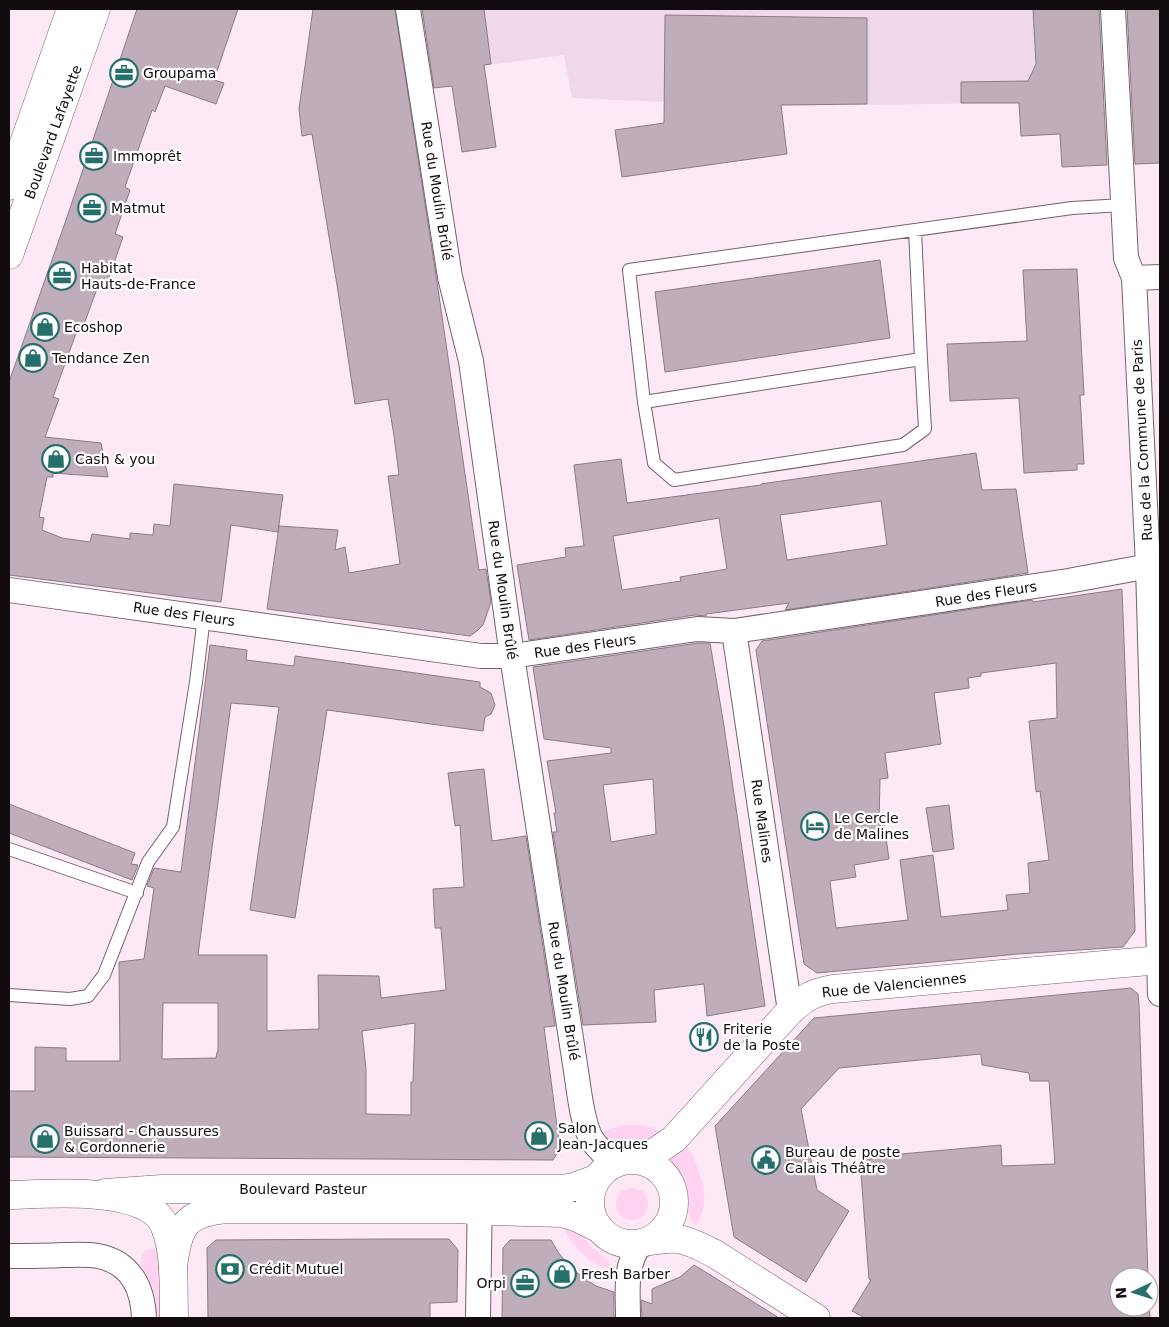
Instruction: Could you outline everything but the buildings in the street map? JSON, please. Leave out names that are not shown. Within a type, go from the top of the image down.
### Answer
[{"type":"main road","name":"Boulevard Lafayette","points":[[9,186],[71,9]]},
{"type":"main road","name":"Boulevard Lafayette","points":[[9,255],[96,9]]},
{"type":"main road","name":"Rue de Valenciennes","points":[[615,1167],[652,1154],[674,1139],[790,1011],[804,999],[823,991],[1160,960]]},
{"type":"main road","points":[[645,1242],[661,1233],[669,1223],[673,1211],[674,1198],[671,1185],[664,1174],[648,1163],[615,1167],[591,1189],[589,1200],[592,1218],[598,1228],[607,1236],[617,1242],[628,1244],[678,1239],[700,1246],[816,1318]]},
{"type":"main road","name":"Boulevard Pasteur","points":[[173,1272],[178,1240],[182,1230],[192,1218],[210,1211],[226,1209],[449,1209],[480,1200],[574,1187],[615,1167]]},
{"type":"main road","name":"Boulevard Pasteur","points":[[9,1195],[94,1194],[162,1189],[480,1200],[562,1213],[576,1217],[598,1228]]},
{"type":"main road","points":[[94,1194],[141,1204],[159,1216],[165,1226],[169,1240],[173,1272],[174,1318]]},
{"type":"street","name":"Rue du Moulin Brûlé","points":[[408,9],[450,277],[471,361],[512,656],[576,1071],[587,1128],[591,1139],[615,1167]]},
{"type":"street","name":"Rue de la Commune de Paris","points":[[1113,9],[1126,258],[1134,278],[1154,565],[1160,994]]},
{"type":"street","points":[[1134,278],[1160,277]]},
{"type":"street","name":"Rue des Fleurs","points":[[9,590],[481,656],[512,656],[697,630],[734,631],[1068,581],[1154,565]]},
{"type":"street","name":"Rue Malines","points":[[734,631],[790,1011]]},
{"type":"street","points":[[478,1318],[480,1200]]},
{"type":"street","points":[[628,1318],[630,1265],[632,1257],[645,1242]]},
{"type":"street","points":[[9,1256],[89,1255],[107,1258],[131,1274],[139,1289],[144,1318]]},
{"type":"lane","points":[[915,230],[925,429],[903,445],[674,480],[654,463],[644,402],[629,270],[1072,208],[1123,205]]},
{"type":"lane","points":[[644,402],[921,359]]},
{"type":"lane","points":[[9,995],[70,999],[88,996],[104,976],[148,862],[173,827],[196,682],[204,617]]},
{"type":"lane","points":[[9,848],[137,893]]},
{"type":"shaded area","points":[[433,9],[1094,9],[1099,102],[756,106],[755,103],[572,98],[564,55],[443,71]]},
{"type":"shaded area","points":[[626,1125],[640,1125],[661,1132],[644,1143],[624,1145],[611,1143],[600,1133]]},
{"type":"shaded area","points":[[687,1146],[701,1175],[703,1186],[703,1206],[696,1226],[690,1218],[685,1181],[668,1159]]},
{"type":"shaded area","points":[[632,1188],[644,1192],[648,1204],[644,1216],[632,1220],[620,1216],[616,1204],[620,1192]]},
{"type":"shaded area","points":[[562,1222],[579,1230],[588,1244],[608,1260],[612,1269],[595,1263],[581,1253],[565,1230]]},
{"type":"shaded area","points":[[162,1248],[163,1318],[156,1318],[155,1296],[143,1271],[141,1259],[148,1249]]},
{"type":"place","name":"Groupama","points":[[124,73]]},
{"type":"place","name":"Immoprêt","points":[[94,156]]},
{"type":"place","name":"Matmut","points":[[92,208]]},
{"type":"place","name":"Habitat Hauts-de-France","points":[[62,276]]},
{"type":"place","name":"Ecoshop","points":[[45,327]]},
{"type":"place","name":"Tendance Zen","points":[[33,358]]},
{"type":"place","name":"Cash & you","points":[[56,459]]},
{"type":"place","name":"Le Cercle de Malines","points":[[815,826]]},
{"type":"place","name":"Friterie de la Poste","points":[[704,1037]]},
{"type":"place","name":"Salon Jean-Jacques","points":[[539,1136]]},
{"type":"place","name":"Buissard - Chaussures & Cordonnerie","points":[[45,1139]]},
{"type":"place","name":"Bureau de poste Calais Théâtre","points":[[766,1160]]},
{"type":"place","name":"Crédit Mutuel","points":[[230,1269]]},
{"type":"place","name":"Fresh Barber","points":[[562,1274]]},
{"type":"place","name":"Orpi","points":[[525,1283]]}]
